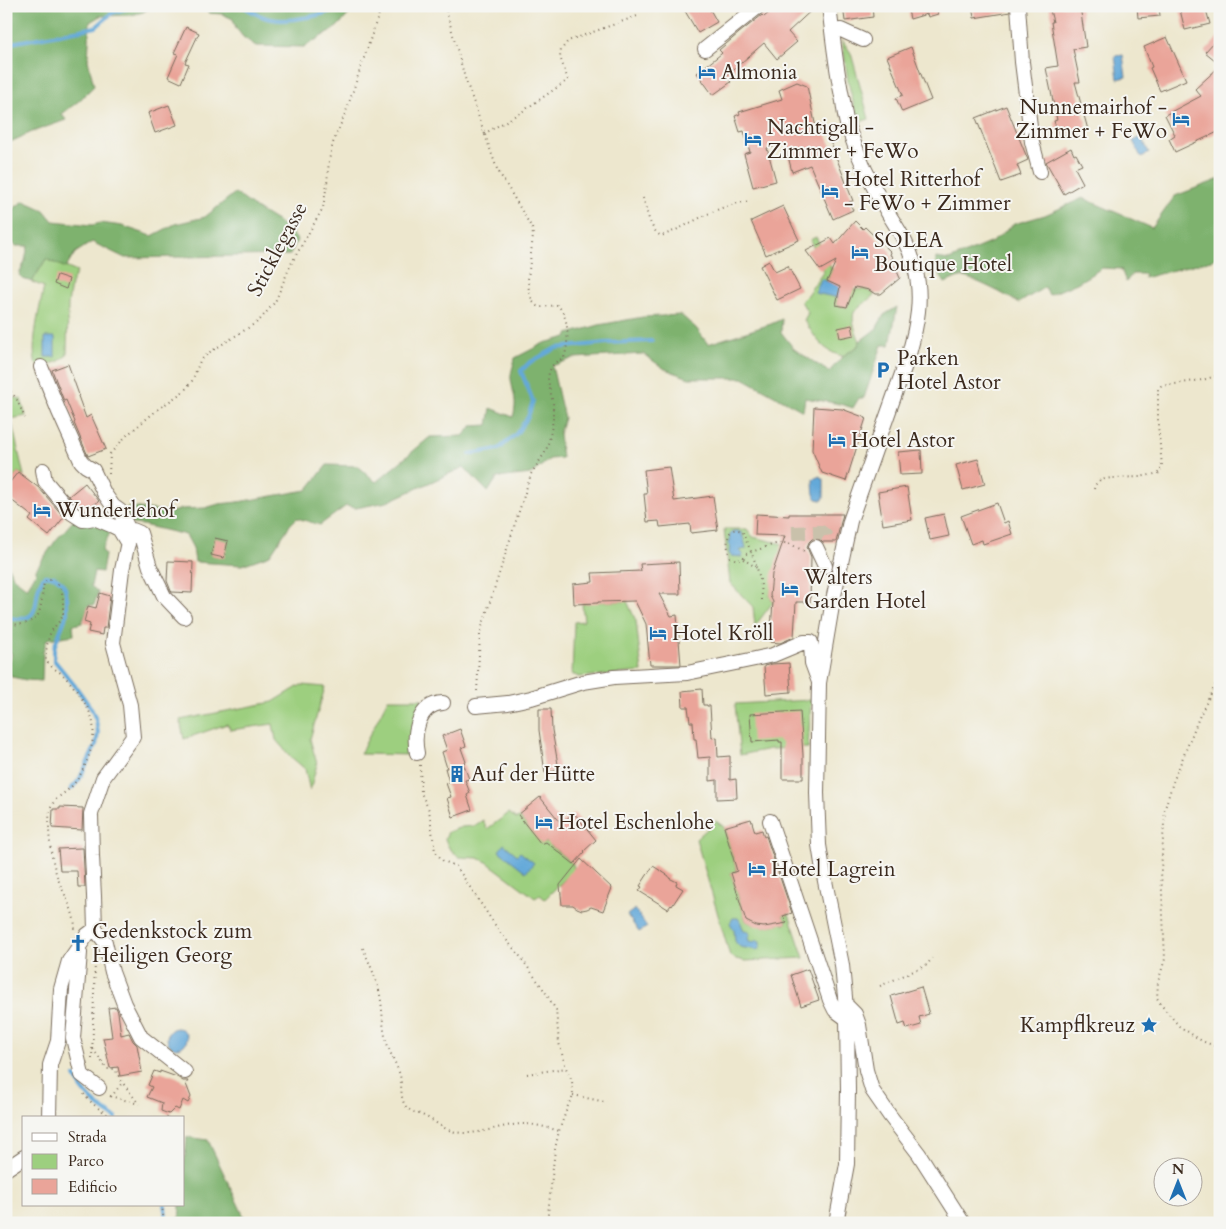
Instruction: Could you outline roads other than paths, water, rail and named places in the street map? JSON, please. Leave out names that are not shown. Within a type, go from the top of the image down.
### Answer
[{"type":"street","points":[[705,49],[760,6]]},
{"type":"street","points":[[830,6],[838,80],[847,125],[867,174],[911,254],[916,271],[919,305],[917,326],[909,354],[850,520],[833,600],[820,683],[817,793],[819,845],[842,965],[846,1012],[847,1164],[836,1223]]},
{"type":"street","points":[[1018,6],[1022,62],[1032,142],[1040,172]]},
{"type":"street","points":[[832,31],[841,30],[864,40]]},
{"type":"street","points":[[41,367],[81,461],[93,470],[104,493],[117,508],[120,530],[122,570],[113,643],[130,704],[133,737],[103,778],[91,814],[95,929],[105,942],[112,972],[124,1004],[140,1037],[185,1072]]},
{"type":"street","points":[[43,470],[45,481],[72,513],[82,520],[91,518],[120,530],[134,530],[140,533],[150,567],[164,596],[184,618]]},
{"type":"street","points":[[812,550],[825,566]]},
{"type":"street","points":[[476,706],[523,700],[583,682],[614,677],[687,673],[755,660],[773,655],[804,642],[811,642],[812,663],[820,683]]},
{"type":"street","points":[[417,753],[415,744],[416,729],[423,713],[429,706],[442,703]]},
{"type":"street","points":[[770,821],[830,1000],[835,1010],[855,1014],[859,1024],[866,1070],[872,1090],[919,1154],[963,1223]]},
{"type":"street","points":[[49,1116],[50,1065],[58,1041],[60,989],[69,960],[87,935],[95,929]]},
{"type":"street","points":[[75,952],[80,953],[73,1038],[82,1075],[99,1088]]},
{"type":"street","points":[[6,1169],[22,1158]]},
{"type":"water","points":[[1123,55],[1126,77],[1118,79],[1115,56]]},
{"type":"water","points":[[1142,137],[1149,153],[1141,157],[1133,141]]},
{"type":"water","points":[[821,279],[846,289],[844,299],[815,293]]},
{"type":"water","points":[[45,337],[55,337],[55,357],[45,357]]},
{"type":"water","points":[[820,476],[821,479],[824,479],[823,500],[819,500],[815,496],[813,490],[813,479]]},
{"type":"water","points":[[733,531],[742,533],[746,549],[740,551],[743,554],[742,557],[731,556],[729,553],[729,539]]},
{"type":"water","points":[[504,844],[517,855],[520,852],[534,863],[526,872],[499,851]]},
{"type":"water","points":[[635,909],[647,927],[639,932],[627,915]]},
{"type":"water","points":[[733,918],[738,918],[744,931],[749,932],[749,941],[754,942],[756,940],[760,942],[760,948],[757,950],[740,947],[737,944],[734,930],[730,923]]},
{"type":"water","points":[[177,1028],[184,1031],[187,1038],[184,1045],[177,1048],[170,1045],[167,1038],[170,1031]]},
{"type":"waterway","points":[[6,44],[96,27],[112,13],[133,6]]},
{"type":"waterway","points":[[243,6],[261,16],[278,20],[296,19],[325,13],[338,6]]},
{"type":"waterway","points":[[6,40],[9,42],[9,59],[6,63]]},
{"type":"waterway","points":[[470,454],[499,449],[516,434],[528,417],[533,401],[521,371],[529,363],[556,348],[652,341]]},
{"type":"waterway","points":[[6,615],[9,618],[21,619],[29,617],[36,606],[38,591],[44,576],[54,576],[62,582],[67,598],[67,614],[54,648],[54,660],[91,708],[96,720],[98,733],[96,745],[79,780],[71,789]]},
{"type":"waterway","points":[[69,984],[69,1015]]},
{"type":"waterway","points":[[75,1076],[82,1089],[92,1100],[113,1116]]},
{"type":"waterway","points":[[165,1206],[166,1223]]},
{"type":"tunnel","points":[[792,533],[821,532],[825,535],[826,542]]},
{"type":"place","name":"Almonia","points":[[707,72]]},
{"type":"place","name":"Nunnemairhof - Zimmer + FeWo","points":[[1181,119]]},
{"type":"place","name":"Nachtigall - Zimmer + FeWo","points":[[753,139]]},
{"type":"place","name":"Hotel Ritterhof - FeWo + Zimmer","points":[[830,191]]},
{"type":"place","name":"SOLEA Boutique Hotel","points":[[860,252]]},
{"type":"place","name":"Parken Hotel Astor","points":[[883,370]]},
{"type":"place","name":"Hotel Astor","points":[[837,440]]},
{"type":"place","name":"Wunderlehof","points":[[42,510]]},
{"type":"place","name":"Walters Garden Hotel","points":[[790,589]]},
{"type":"place","name":"Hotel Kröll","points":[[658,633]]},
{"type":"place","name":"Auf der Hütte","points":[[457,774]]},
{"type":"place","name":"Hotel Eschenlohe","points":[[544,822]]},
{"type":"place","name":"Hotel Lagrein","points":[[757,869]]},
{"type":"place","name":"Gedenkstock zum Heiligen Georg","points":[[78,943]]},
{"type":"place","name":"Kampflkreuz","points":[[1149,1025]]}]
